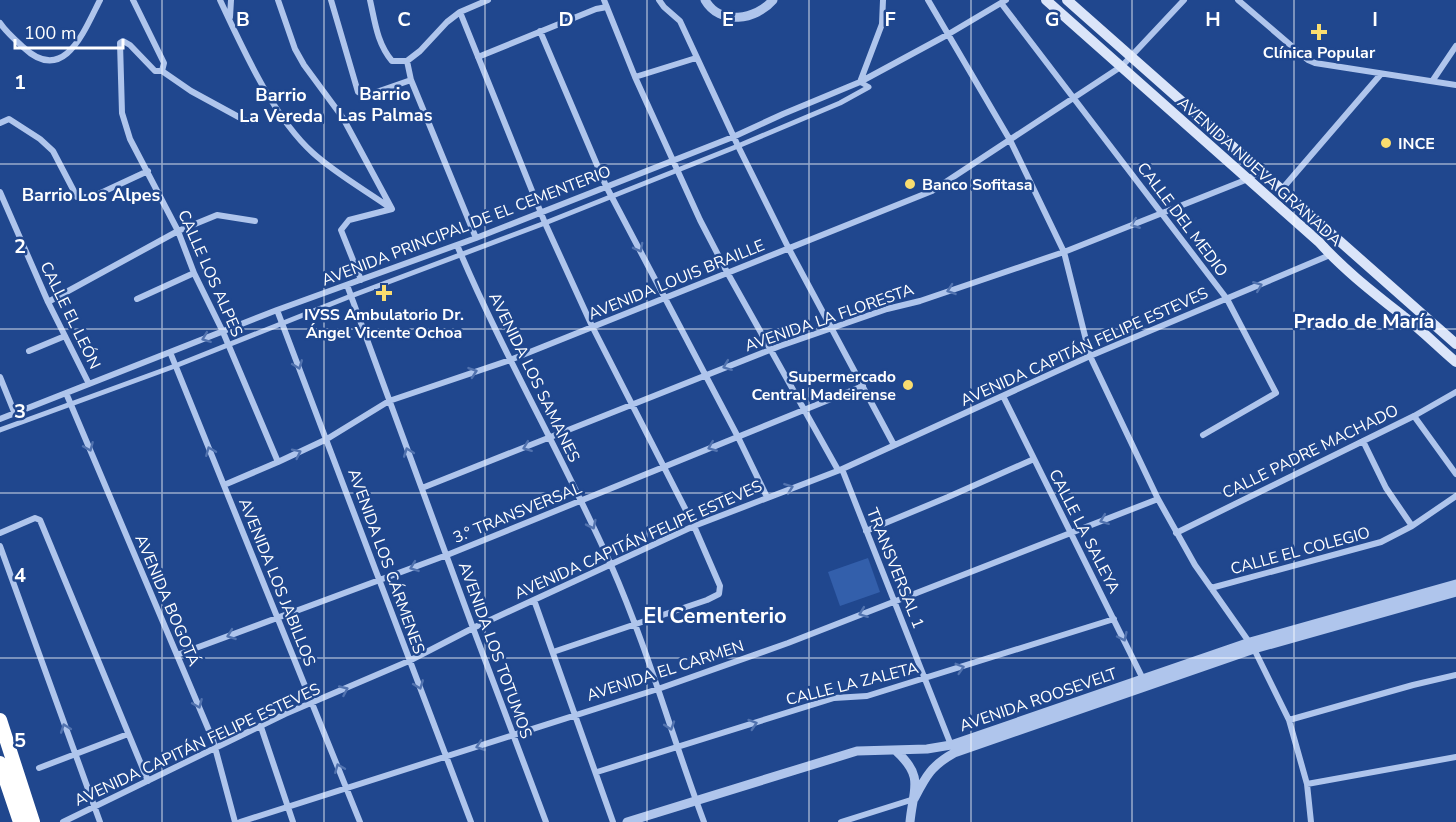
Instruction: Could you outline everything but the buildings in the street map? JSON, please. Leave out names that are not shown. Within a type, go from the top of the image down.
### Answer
[{"type":"highway","points":[[0,720],[33,822]]},
{"type":"highway","points":[[0,764],[11,822]]},
{"type":"highway","points":[[0,764],[20,822]]},
{"type":"highway","points":[[22,787],[42,822]]},
{"type":"main road","name":"AVENIDA NUEVA GRANADA","points":[[1046,0],[1319,242],[1330,255],[1456,362]]},
{"type":"main road","name":"AVENIDA NUEVA GRANADA","points":[[1067,0],[1456,344]]},
{"type":"street","points":[[0,23],[31,55],[42,60],[52,60],[65,56],[78,42],[100,0]]},
{"type":"street","points":[[133,0],[164,63],[162,71],[191,91],[246,121]]},
{"type":"street","points":[[220,0],[273,104],[294,132],[313,154],[392,209]]},
{"type":"street","points":[[230,21],[231,0]]},
{"type":"street","points":[[278,0],[295,49],[343,118],[392,209]]},
{"type":"street","points":[[331,0],[358,92],[365,96],[411,80]]},
{"type":"street","points":[[370,0],[378,38],[392,61],[407,61],[460,12],[488,0]]},
{"type":"street","points":[[660,0],[664,7],[680,21],[789,249],[894,445]]},
{"type":"street","points":[[705,0],[714,11],[722,15],[740,17],[762,12],[773,0]]},
{"type":"street","points":[[0,430],[175,366],[351,296],[545,223],[840,104],[869,87],[860,82],[882,24],[883,0]]},
{"type":"street","points":[[928,0],[1010,140],[1064,252],[1090,356],[1158,499],[1176,533],[1211,588],[1252,645],[1289,720],[1307,784],[1311,822]]},
{"type":"street","points":[[1131,57],[1184,0]]},
{"type":"street","points":[[1238,0],[1308,60],[1325,65],[1456,85]]},
{"type":"street","name":"AVENIDA PRINCIPAL DE EL CEMENTERIO","points":[[0,419],[277,310],[476,238],[734,137],[860,82],[1004,2]]},
{"type":"street","name":"CALLE DEL MEDIO","points":[[1004,2],[1227,299],[1276,393],[1203,435]]},
{"type":"street","points":[[478,57],[606,4]]},
{"type":"street","name":"TRANSVERSAL 1","points":[[606,4],[634,77],[689,197],[727,272],[840,470],[895,601],[951,745]]},
{"type":"street","points":[[460,12],[540,212],[592,326],[694,526],[720,586],[719,594],[698,604],[553,652]]},
{"type":"street","points":[[540,31],[606,186],[767,496]]},
{"type":"street","name":"CALLE LOS ALPES","points":[[162,71],[155,71],[130,45],[123,41],[120,43],[122,112],[130,139],[178,231],[194,273],[223,332],[278,462]]},
{"type":"street","points":[[1433,80],[1456,46]]},
{"type":"street","name":"AVENIDA LOUIS BRAILLE","points":[[224,485],[327,439],[389,401],[510,360],[932,191],[1073,96],[1122,66],[1131,57]]},
{"type":"street","points":[[634,77],[696,58]]},
{"type":"street","points":[[407,61],[411,80],[476,238]]},
{"type":"street","points":[[1282,189],[1381,74]]},
{"type":"street","points":[[0,123],[9,119],[40,139],[53,151],[77,197],[92,197],[148,171]]},
{"type":"street","name":"AVENIDA LA FLORESTA","points":[[422,488],[771,350],[831,328],[1064,252],[1248,179],[1261,171]]},
{"type":"street","name":"CALLE EL LEÓN","points":[[0,192],[48,302],[89,384]]},
{"type":"street","points":[[362,280],[341,230],[349,220],[392,209]]},
{"type":"street","points":[[48,302],[178,231],[217,214],[255,220]]},
{"type":"street","name":"AVENIDA LOS SAMANES","points":[[457,245],[510,360],[611,565],[635,625],[704,822]]},
{"type":"street","name":"AVENIDA CAPITÁN FELIPE ESTEVES","points":[[63,822],[285,714],[410,661],[472,628],[694,526],[767,496],[840,470],[1090,356],[1330,255]]},
{"type":"street","points":[[138,299],[194,273]]},
{"type":"street","name":"AVENIDA LOS TOTUMOS","points":[[347,285],[472,628],[546,822]]},
{"type":"street","name":"AVENIDA LOS CÁRMENES","points":[[277,310],[471,822]]},
{"type":"street","points":[[29,351],[64,336]]},
{"type":"street","name":"AVENIDA LOS JABILLOS","points":[[170,352],[360,822]]},
{"type":"street","points":[[0,377],[15,414]]},
{"type":"street","name":"3.° TRANSVERSAL","points":[[177,655],[447,555],[863,386]]},
{"type":"street","name":"CALLE PADRE MACHADO","points":[[1176,533],[1414,416],[1456,392]]},
{"type":"street","name":"AVENIDA BOGOTÁ","points":[[66,393],[213,740],[235,822]]},
{"type":"street","name":"CALLE LA SALEYA","points":[[1003,396],[1144,682]]},
{"type":"street","points":[[1414,416],[1456,474]]},
{"type":"street","points":[[1364,441],[1382,482],[1412,526]]},
{"type":"street","points":[[866,531],[1034,459]]},
{"type":"street","name":"CALLE EL COLEGIO","points":[[1211,588],[1361,549],[1389,539],[1456,496]]},
{"type":"street","name":"AVENIDA EL CARMEN","points":[[240,822],[658,689],[788,643],[1158,499]]},
{"type":"street","points":[[0,533],[35,518],[40,520],[148,781]]},
{"type":"street","points":[[0,546],[100,822]]},
{"type":"street","name":"AVENIDA ROOSEVELT","points":[[627,822],[848,754],[866,751],[927,749],[951,745],[1252,645],[1416,599],[1456,584]]},
{"type":"street","name":"AVENIDA ROOSEVELT","points":[[1416,599],[1456,592]]},
{"type":"street","points":[[534,600],[613,822]]},
{"type":"street","name":"CALLE LA ZALETA","points":[[597,772],[834,698],[867,696],[925,679],[1114,619]]},
{"type":"street","points":[[1289,720],[1456,675]]},
{"type":"street","name":"AVENIDA ROOSEVELT","points":[[914,799],[923,780],[935,764],[954,753],[1144,682]]},
{"type":"street","points":[[261,727],[293,822]]},
{"type":"street","points":[[39,768],[128,734]]},
{"type":"street","points":[[896,751],[912,769],[916,790],[910,822]]},
{"type":"street","points":[[1307,784],[1456,757]]},
{"type":"street","points":[[841,822],[914,799]]},
{"type":"shaded area","points":[[868,558],[880,592],[840,606],[828,572]]},
{"type":"place","name":"Clínica Popular","points":[[1319,32]]},
{"type":"place","name":"INCE","points":[[1386,143]]},
{"type":"place","name":"Banco Sofitasa","points":[[910,184]]},
{"type":"place","name":"IVSS Ambulatorio Dr. Ángel Vicente Ochoa","points":[[384,293]]},
{"type":"place","name":"Supermercado Central Madeirense","points":[[908,385]]},
{"type":"district","name":"Barrio Las Palmas","points":[[385,104]]},
{"type":"district","name":"Barrio La Vereda","points":[[281,106]]},
{"type":"district","name":"Barrio Los Alpes","points":[[91,195]]},
{"type":"district","name":"Prado de María","points":[[1364,321]]},
{"type":"district","name":"El Cementerio","points":[[715,615]]}]
